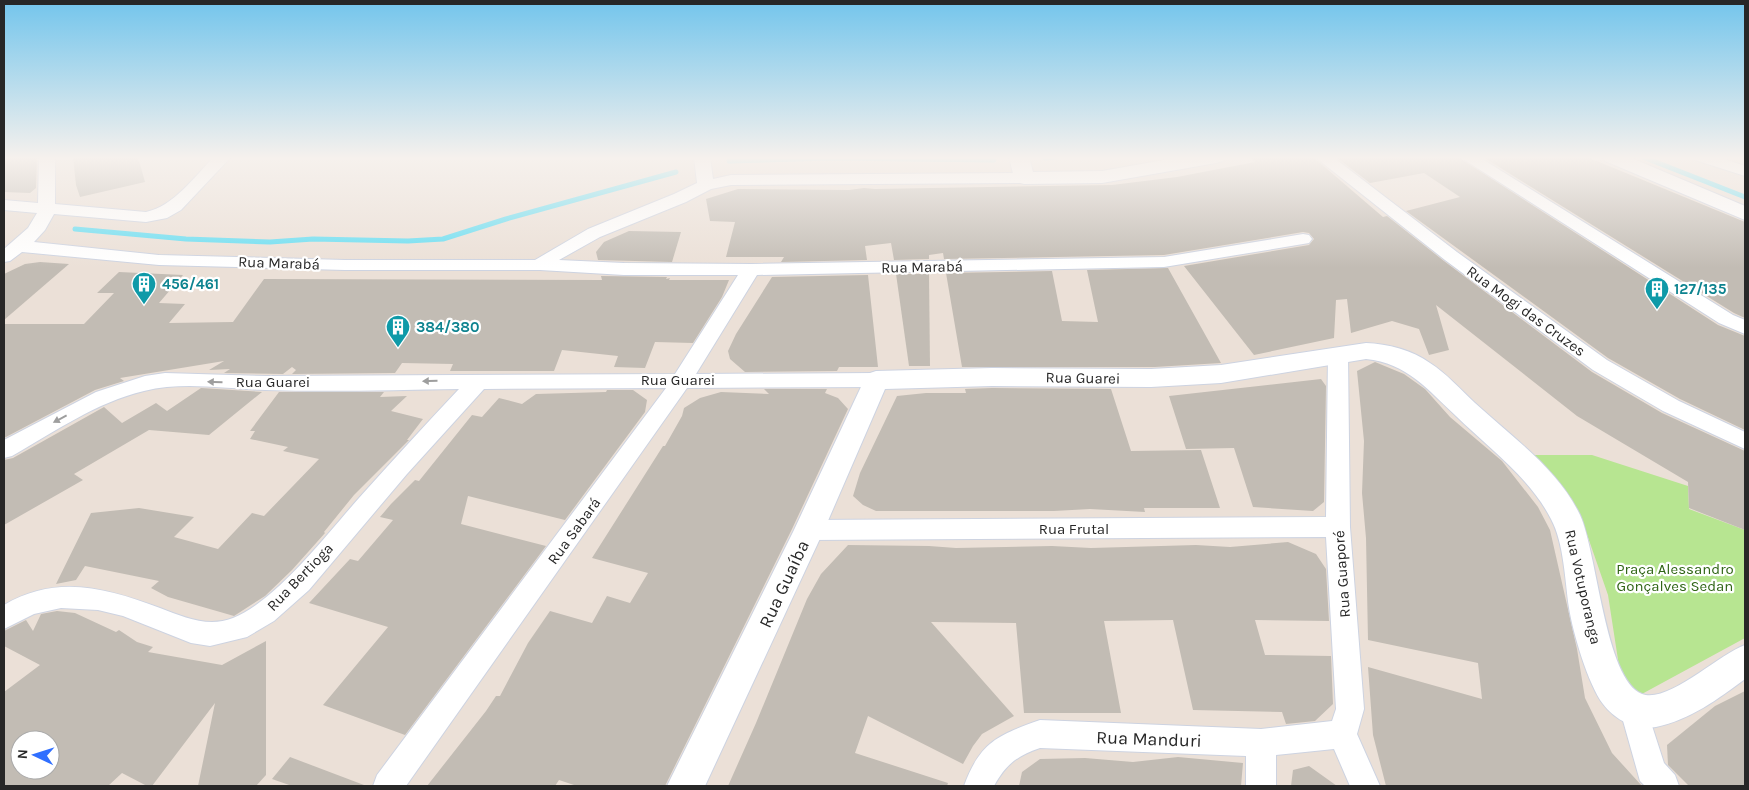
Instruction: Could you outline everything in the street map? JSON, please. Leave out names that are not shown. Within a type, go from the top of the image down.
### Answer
[{"type":"street","points":[[11,252],[37,229],[43,221],[46,194]]},
{"type":"street","points":[[4,205],[46,207],[146,218],[162,214],[175,206],[187,194]]},
{"type":"street","name":"Rua Marabá","points":[[540,264],[594,234],[688,194]]},
{"type":"street","name":"Rua Mogi das Cruzes","points":[[1370,194],[1450,256],[1600,365],[1671,406],[1745,441]]},
{"type":"street","points":[[1527,194],[1726,319],[1745,328]]},
{"type":"street","points":[[1698,194],[1745,214]]},
{"type":"street","name":"Rua Marabá","points":[[11,252],[159,260],[364,265],[540,264],[624,268],[751,270],[1164,262],[1303,239]]},
{"type":"street","name":"Rua Sabará","points":[[388,786],[682,380],[751,270]]},
{"type":"street","name":"Rua Votuporanga","points":[[1352,353],[1383,351],[1400,356],[1422,369],[1540,479],[1566,517],[1576,550],[1586,611],[1603,669],[1615,693],[1634,710]]},
{"type":"street","name":"Rua Guarei","points":[[4,450],[106,397],[144,384],[166,380],[266,383],[876,380],[992,377],[1151,378],[1221,374],[1352,353]]},
{"type":"street","name":"Rua Guaporé","points":[[1342,734],[1350,709],[1338,527],[1352,353]]},
{"type":"street","name":"Rua Guaíba","points":[[686,786],[809,530],[876,380]]},
{"type":"street","name":"Rua Bertioga","points":[[4,618],[28,604],[61,597],[98,599],[125,606],[191,631],[210,634],[238,629],[265,613],[300,582],[399,468],[479,381]]},
{"type":"street","name":"Rua Frutal","points":[[809,530],[1338,527]]},
{"type":"street","points":[[1664,786],[1651,771],[1634,710],[1656,711],[1689,699],[1745,660]]},
{"type":"street","name":"Rua Manduri","points":[[979,786],[983,775],[998,755],[1013,743],[1040,734],[1261,743],[1342,734]]},
{"type":"street","points":[[1342,734],[1365,786]]},
{"type":"street","points":[[1261,743],[1261,786]]},
{"type":"green space","name":"Praça Alessandro Gonçalves Sedan","points":[[1531,455],[1592,455],[1688,486],[1689,509],[1745,530],[1745,638],[1640,695],[1621,679],[1608,595],[1582,520]]},
{"type":"building","points":[[79,194],[94,194],[80,197]]},
{"type":"building","points":[[722,194],[1356,194],[1383,217],[1387,216],[1592,372],[1662,413],[1745,451],[1745,530],[1689,508],[1688,482],[1577,416],[1436,305],[1449,350],[1429,355],[1419,329],[1392,321],[1351,333],[1347,299],[1336,300],[1334,338],[1254,355],[1184,266],[1309,245],[1314,239],[1309,233],[1303,232],[1164,255],[944,259],[943,253],[929,255],[929,259],[894,260],[891,243],[865,246],[867,260],[781,262],[784,257],[726,257],[735,222],[710,221],[706,199]]},
{"type":"building","points":[[1455,194],[1515,194],[1718,325],[1745,336],[1745,430],[1680,399],[1608,358],[1406,211],[1460,197]]},
{"type":"building","points":[[1542,194],[1677,194],[1745,222],[1745,318]]},
{"type":"building","points":[[629,231],[681,232],[672,262],[598,260],[596,252],[604,242]]},
{"type":"building","points":[[40,262],[69,264],[4,320],[4,274],[25,264]]},
{"type":"building","points":[[1168,268],[1221,363],[1155,367],[962,367],[946,273],[1052,271],[1062,321],[1098,322],[1087,270]]},
{"type":"building","points":[[119,272],[183,275],[159,303],[185,304],[169,323],[233,322],[264,279],[602,280],[601,276],[667,277],[666,279],[670,278],[669,280],[729,280],[722,297],[693,343],[655,342],[645,368],[614,367],[618,356],[562,350],[554,371],[450,371],[453,364],[402,363],[395,373],[292,374],[296,370],[292,367],[283,374],[224,373],[230,369],[209,370],[224,361],[120,378],[124,381],[95,390],[4,438],[4,324],[84,324],[114,293],[97,293]]},
{"type":"building","points":[[896,274],[929,274],[930,366],[909,366]]},
{"type":"building","points":[[868,275],[878,367],[839,367],[837,371],[745,372],[730,359],[728,351],[736,334],[772,277]]},
{"type":"building","points":[[1375,362],[1404,374],[1425,389],[1450,417],[1502,461],[1538,507],[1550,530],[1577,649],[1585,698],[1612,753],[1642,786],[1386,786],[1373,735],[1368,667],[1482,699],[1478,663],[1368,640],[1366,538],[1362,493],[1364,441],[1357,371]]},
{"type":"building","points":[[1321,379],[1326,386],[1324,502],[1313,511],[1253,507],[1234,448],[1186,449],[1169,396]]},
{"type":"building","points":[[201,388],[262,392],[209,435],[149,430],[74,474],[83,480],[4,525],[4,460],[13,458],[104,407],[122,423],[156,403],[167,411]]},
{"type":"building","points":[[764,389],[827,389],[825,393],[838,398],[848,409],[792,529],[665,786],[577,786],[559,780],[555,786],[427,786],[496,696],[500,696],[528,643],[550,611],[592,623],[607,596],[630,603],[648,573],[592,558],[663,446],[665,446],[682,416],[684,408],[700,398],[721,392],[769,394]]},
{"type":"building","points":[[965,389],[1111,389],[1131,451],[1201,450],[1220,508],[1144,508],[1145,512],[1090,509],[1054,511],[876,511],[863,505],[853,496],[860,473],[897,396],[926,393],[966,393]]},
{"type":"building","points":[[607,390],[633,390],[647,400],[645,412],[565,520],[468,496],[461,524],[546,546],[405,735],[323,705],[388,627],[309,603],[350,559],[358,561],[393,520],[380,517],[391,504],[415,480],[419,481],[472,415],[482,417],[499,398],[522,404],[536,394],[606,392]]},
{"type":"building","points":[[279,392],[384,392],[380,397],[407,396],[391,411],[423,419],[407,440],[409,440],[354,495],[325,533],[292,570],[265,596],[234,616],[168,597],[151,588],[159,581],[85,566],[76,580],[56,584],[91,513],[139,508],[194,517],[174,537],[218,549],[252,513],[264,516],[319,459],[283,451],[288,447],[250,439],[255,431],[250,431]]},
{"type":"building","points":[[1288,542],[1316,554],[1326,569],[1329,621],[1255,620],[1265,655],[1331,656],[1333,704],[1315,721],[1286,724],[1282,712],[1193,710],[1173,620],[1104,621],[1121,713],[1024,713],[1016,623],[931,622],[1014,716],[982,734],[963,764],[868,716],[855,753],[948,783],[947,786],[728,786],[807,599],[821,574],[848,545],[956,548],[1052,546],[1091,548],[1196,545],[1230,547]]},
{"type":"building","points":[[57,611],[75,613],[116,632],[119,630],[137,642],[153,647],[148,652],[222,665],[266,641],[266,775],[256,786],[198,786],[215,703],[152,786],[147,786],[122,773],[108,786],[4,786],[4,692],[40,665],[4,646],[4,631],[26,620],[33,631],[41,614]]},
{"type":"building","points":[[1745,691],[1745,786],[1689,786],[1668,765],[1667,745],[1715,706]]},
{"type":"building","points":[[290,757],[364,785],[292,786],[272,779]]},
{"type":"building","points":[[1178,757],[1243,763],[1241,786],[1019,786],[1022,772],[1040,759],[1085,758],[1133,762]]},
{"type":"building","points":[[1309,766],[1337,786],[1291,786],[1293,770]]},
{"type":"waterway","points":[[75,229],[186,239],[270,242],[313,239],[408,241],[443,239],[597,194]]},
{"type":"waterway","points":[[1737,194],[1745,197]]},
{"type":"place","name":"456/461","points":[[144,305]]},
{"type":"place","name":"127/135","points":[[1657,310]]},
{"type":"place","name":"384/380","points":[[398,348]]}]
